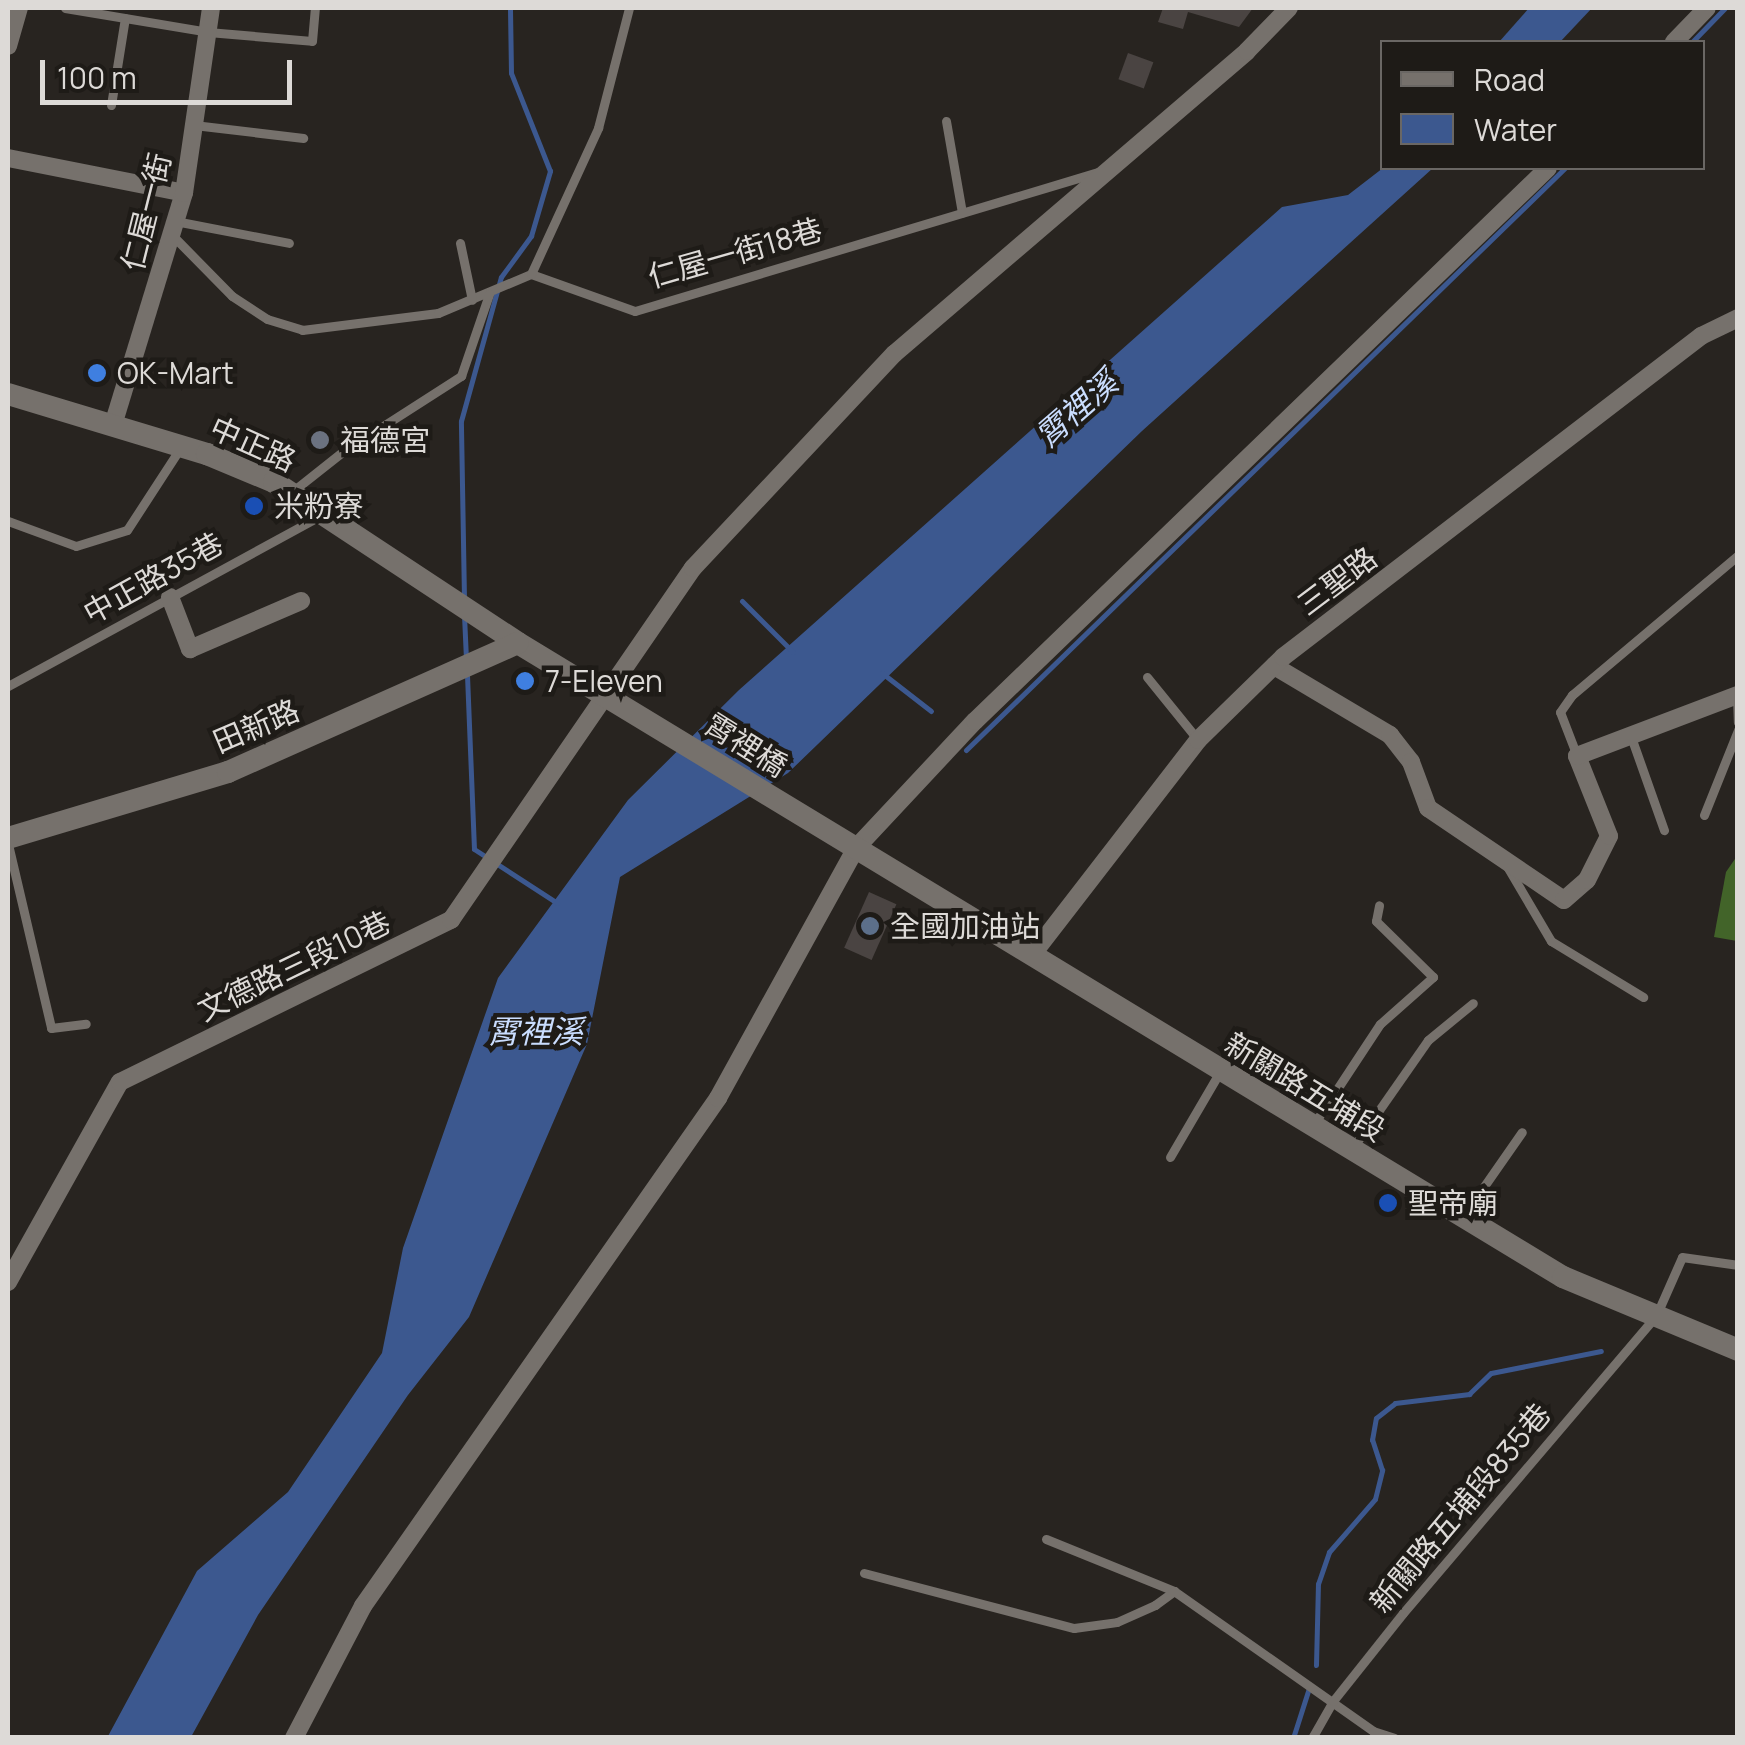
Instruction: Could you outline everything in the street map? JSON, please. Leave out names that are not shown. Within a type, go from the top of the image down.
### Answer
[{"type":"main road","name":"中正路","points":[[8,394],[181,446],[274,482],[518,643],[605,692]]},
{"type":"main road","name":"田新路","points":[[8,841],[228,772],[518,643]]},
{"type":"main road","name":"霄裡橋","points":[[605,692],[856,848]]},
{"type":"main road","name":"新關路五埔段","points":[[856,848],[1563,1277],[1738,1350]]},
{"type":"street","points":[[8,46],[20,8]]},
{"type":"street","name":"仁屋一街","points":[[113,426],[184,192],[211,8]]},
{"type":"street","name":"仁屋一街18巷","points":[[1113,168],[1247,52],[1290,8]]},
{"type":"street","points":[[1676,40],[1707,8]]},
{"type":"street","points":[[8,158],[184,192]]},
{"type":"street","name":"文德路三段10巷","points":[[8,1282],[120,1082],[451,920],[693,568],[894,354],[1113,168]]},
{"type":"street","points":[[294,1738],[374,1589],[718,1098],[856,848],[975,722],[1546,170]]},
{"type":"street","name":"三聖路","points":[[1032,955],[1198,740],[1274,666],[1701,336],[1738,318]]},
{"type":"street","points":[[170,597],[190,649],[300,600]]},
{"type":"street","points":[[1274,666],[1390,735],[1412,762],[1428,808],[1564,900],[1587,880],[1609,836],[1577,756],[1737,696]]},
{"type":"lane","points":[[65,8],[107,11],[125,18],[208,32],[312,40],[315,8]]},
{"type":"lane","points":[[173,227],[232,296],[267,318],[302,330],[438,313],[531,274],[598,128],[630,8]]},
{"type":"lane","points":[[1247,52],[1277,8]]},
{"type":"lane","points":[[111,105],[125,18]]},
{"type":"lane","points":[[946,122],[962,214]]},
{"type":"lane","points":[[194,125],[302,138]]},
{"type":"lane","name":"仁屋一街18巷","points":[[531,274],[635,310],[1113,168]]},
{"type":"lane","points":[[173,227],[289,243]]},
{"type":"lane","points":[[460,243],[472,300]]},
{"type":"lane","points":[[291,493],[341,452],[461,376],[489,294]]},
{"type":"lane","points":[[8,521],[76,546],[127,530],[181,446]]},
{"type":"lane","name":"中正路35巷","points":[[8,686],[323,514]]},
{"type":"lane","points":[[1577,756],[1560,712],[1572,695],[1738,556]]},
{"type":"lane","points":[[1148,677],[1198,740]]},
{"type":"lane","points":[[1737,696],[1738,722]]},
{"type":"lane","points":[[1704,815],[1738,730]]},
{"type":"lane","points":[[1630,734],[1664,830]]},
{"type":"lane","points":[[8,841],[51,1028],[86,1024]]},
{"type":"lane","points":[[1502,859],[1551,942],[1643,997]]},
{"type":"lane","points":[[1312,1127],[1380,1024],[1433,978],[1376,921],[1378,905]]},
{"type":"lane","points":[[1352,1150],[1428,1040],[1473,1002]]},
{"type":"lane","points":[[1170,1158],[1220,1071]]},
{"type":"lane","points":[[1463,1217],[1522,1132]]},
{"type":"lane","name":"新關路五埔段835巷","points":[[1312,1738],[1332,1701],[1656,1316],[1682,1257],[1738,1265]]},
{"type":"lane","points":[[1046,1539],[1174,1590],[1373,1730],[1394,1738]]},
{"type":"lane","points":[[864,1573],[1074,1628],[1117,1622],[1155,1605],[1174,1590]]},
{"type":"green space","points":[[1737,856],[1737,941],[1714,937],[1726,872]]},
{"type":"water","points":[[1529,8],[1592,8],[1562,40],[1501,40]]},
{"type":"water","name":"霄裡溪","points":[[1380,170],[1431,170],[1142,431],[788,773],[620,877],[587,1044],[469,1317],[408,1395],[258,1615],[191,1737],[107,1738],[197,1571],[288,1492],[382,1353],[403,1248],[498,978],[628,800],[739,690],[1282,207],[1348,195]]},
{"type":"building","points":[[1163,8],[1253,8],[1239,27],[1188,12],[1183,29],[1158,22]]},
{"type":"building","points":[[1128,53],[1153,62],[1144,89],[1118,79]]},
{"type":"building","name":"福德宮","points":[[316,427],[329,430],[323,453],[311,450]]},
{"type":"building","name":"全國加油站","points":[[869,892],[896,904],[872,960],[844,948]]},
{"type":"waterway","points":[[464,599],[461,421],[501,277],[531,236],[550,171],[511,73],[510,8]]},
{"type":"waterway","points":[[1694,40],[1725,8]]},
{"type":"waterway","points":[[966,750],[1563,170]]},
{"type":"waterway","points":[[742,601],[793,652]]},
{"type":"waterway","points":[[464,615],[466,659]]},
{"type":"waterway","points":[[882,673],[931,711]]},
{"type":"waterway","points":[[467,675],[474,849],[557,903]]},
{"type":"waterway","points":[[1316,1665],[1318,1584],[1329,1552],[1375,1499],[1382,1470],[1372,1440],[1376,1418],[1395,1403],[1469,1394],[1491,1373],[1601,1351]]},
{"type":"waterway","points":[[1293,1738],[1309,1688]]},
{"type":"place","name":"OK-Mart","points":[[97,373]]},
{"type":"place","name":"福德宮","points":[[320,440]]},
{"type":"place","name":"米粉寮","points":[[254,506]]},
{"type":"place","name":"7-Eleven","points":[[525,681]]},
{"type":"place","name":"全國加油站","points":[[870,926]]},
{"type":"place","name":"聖帝廟","points":[[1388,1203]]}]
